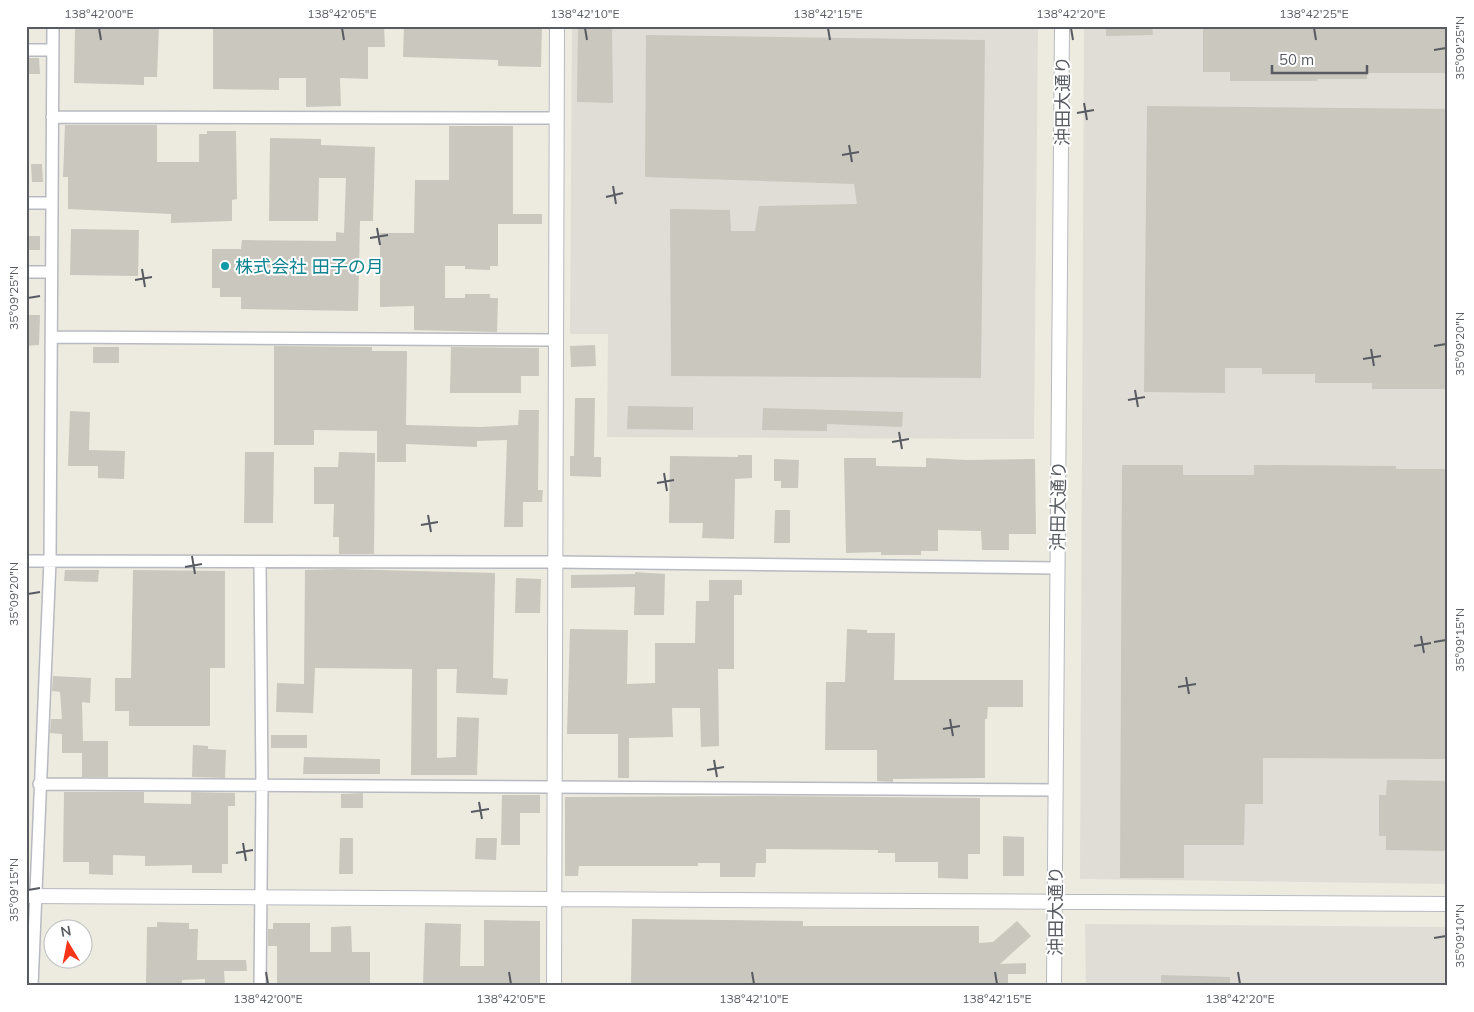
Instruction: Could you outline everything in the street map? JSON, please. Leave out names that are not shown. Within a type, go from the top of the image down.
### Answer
[{"type":"street","points":[[32,986],[31,896],[39,784],[50,561],[50,272],[53,26]]},
{"type":"street","points":[[554,986],[558,26]]},
{"type":"street","name":"沖田大通り","points":[[1054,986],[1062,26]]},
{"type":"street","points":[[26,50],[52,50]]},
{"type":"street","points":[[52,117],[557,118]]},
{"type":"street","points":[[26,203],[52,203]]},
{"type":"street","points":[[26,272],[50,272]]},
{"type":"street","points":[[51,337],[556,340]]},
{"type":"street","points":[[26,561],[556,562],[1057,568]]},
{"type":"street","points":[[260,562],[262,786],[260,986]]},
{"type":"street","points":[[39,784],[1055,790]]},
{"type":"street","points":[[31,896],[1448,904]]},
{"type":"shaded area","points":[[572,26],[1038,26],[1034,439],[607,437],[608,334],[570,334]]},
{"type":"shaded area","points":[[1084,26],[1448,26],[1448,884],[1080,879]]},
{"type":"shaded area","points":[[1085,924],[1448,927],[1448,986],[1086,986]]},
{"type":"building","points":[[75,26],[159,26],[157,77],[144,77],[144,85],[74,83]]},
{"type":"building","points":[[213,26],[384,26],[385,47],[368,47],[368,79],[340,78],[341,106],[306,107],[306,78],[279,78],[279,90],[213,89]]},
{"type":"building","points":[[404,26],[542,26],[541,67],[498,66],[498,60],[403,57]]},
{"type":"building","points":[[578,26],[612,26],[613,103],[577,102]]},
{"type":"building","points":[[1106,26],[1152,26],[1153,35],[1106,36]]},
{"type":"building","points":[[1203,26],[1448,26],[1448,73],[1367,73],[1367,79],[1317,79],[1317,81],[1230,81],[1230,72],[1203,72]]},
{"type":"building","points":[[646,35],[985,40],[981,378],[671,376],[670,209],[730,210],[731,231],[755,231],[759,206],[857,204],[854,184],[645,177]]},
{"type":"building","points":[[26,58],[39,58],[40,74],[26,74]]},
{"type":"building","points":[[1147,106],[1448,109],[1448,389],[1372,389],[1372,383],[1315,383],[1315,374],[1262,374],[1262,368],[1225,368],[1225,393],[1144,392]]},
{"type":"building","points":[[65,125],[157,125],[157,162],[199,162],[199,134],[207,134],[207,131],[236,131],[237,199],[232,200],[232,221],[171,223],[171,214],[68,209],[68,177],[63,177]]},
{"type":"building","points":[[449,126],[513,126],[513,214],[542,214],[542,224],[498,224],[498,266],[490,266],[490,270],[465,269],[465,266],[445,266],[445,298],[465,298],[465,294],[490,294],[490,298],[498,298],[497,332],[414,330],[414,306],[380,307],[380,233],[414,233],[415,180],[449,180]]},
{"type":"building","points":[[270,138],[321,139],[321,145],[375,147],[373,221],[360,221],[358,311],[241,309],[241,297],[220,297],[220,288],[212,288],[212,249],[241,249],[242,240],[336,241],[336,232],[344,233],[346,178],[319,178],[318,221],[269,221]]},
{"type":"building","points":[[31,164],[42,164],[43,182],[32,182]]},
{"type":"building","points":[[71,229],[139,230],[138,276],[70,275]]},
{"type":"building","points":[[26,236],[40,236],[40,250],[26,250]]},
{"type":"building","points":[[26,315],[40,315],[39,345],[26,346]]},
{"type":"building","points":[[595,345],[596,366],[571,367],[570,346]]},
{"type":"building","points":[[274,346],[372,347],[372,351],[407,351],[406,425],[480,427],[518,425],[519,410],[539,410],[538,490],[543,490],[542,502],[523,502],[523,527],[504,527],[507,440],[477,441],[477,447],[406,444],[406,462],[377,462],[377,431],[314,430],[314,445],[274,445]]},
{"type":"building","points":[[93,347],[119,347],[119,363],[93,363]]},
{"type":"building","points":[[451,347],[539,348],[539,376],[521,376],[521,393],[450,393]]},
{"type":"building","points":[[575,398],[595,398],[594,457],[601,457],[601,477],[570,476],[570,456],[574,456]]},
{"type":"building","points":[[628,406],[693,407],[693,430],[627,429]]},
{"type":"building","points":[[763,408],[903,412],[902,427],[827,424],[827,431],[762,430]]},
{"type":"building","points":[[70,411],[90,412],[89,450],[125,451],[124,479],[98,478],[98,466],[68,466]]},
{"type":"building","points":[[245,452],[274,452],[273,523],[244,523]]},
{"type":"building","points":[[339,452],[375,453],[374,554],[339,554],[339,537],[333,537],[334,504],[314,504],[314,467],[338,467]]},
{"type":"building","points":[[738,455],[752,455],[752,478],[735,479],[734,539],[702,538],[703,523],[669,523],[670,456],[738,457]]},
{"type":"building","points":[[844,458],[876,458],[876,466],[926,467],[926,458],[967,460],[1035,459],[1036,534],[1009,534],[1009,550],[982,550],[981,531],[938,530],[938,551],[921,551],[921,555],[881,555],[881,552],[846,553]]},
{"type":"building","points":[[774,459],[799,460],[798,488],[781,488],[781,481],[774,481]]},
{"type":"building","points":[[1122,465],[1183,465],[1183,475],[1254,475],[1254,465],[1396,466],[1396,469],[1448,469],[1448,759],[1263,758],[1263,804],[1245,804],[1244,845],[1184,845],[1184,878],[1120,878]]},
{"type":"building","points":[[775,510],[790,510],[790,543],[774,543]]},
{"type":"building","points":[[339,569],[495,573],[493,678],[508,679],[507,695],[456,693],[457,669],[437,669],[437,758],[456,757],[457,717],[479,718],[477,775],[411,775],[412,669],[315,668],[313,713],[276,712],[277,683],[304,684],[305,570]]},
{"type":"building","points":[[65,570],[99,570],[98,582],[64,581]]},
{"type":"building","points":[[133,570],[225,571],[225,668],[210,668],[210,726],[129,726],[129,711],[115,711],[115,678],[131,678]]},
{"type":"building","points":[[635,572],[665,574],[664,615],[634,615],[635,587],[571,588],[571,575],[635,574]]},
{"type":"building","points":[[516,578],[541,579],[540,613],[515,613]]},
{"type":"building","points":[[709,580],[742,580],[742,595],[734,595],[734,669],[718,669],[719,746],[701,747],[700,708],[672,708],[673,737],[629,738],[629,778],[618,778],[618,734],[567,734],[570,629],[628,630],[627,684],[655,683],[655,643],[695,643],[696,601],[709,601]]},
{"type":"building","points":[[847,629],[867,630],[867,633],[895,633],[894,680],[1023,680],[1023,707],[988,707],[987,719],[985,719],[985,778],[893,779],[893,782],[877,781],[877,750],[825,750],[826,682],[845,682]]},
{"type":"building","points":[[53,676],[91,678],[90,703],[82,702],[83,741],[108,741],[108,777],[82,777],[82,753],[62,753],[62,734],[50,733],[51,719],[62,719],[60,692],[52,691]]},
{"type":"building","points":[[271,735],[307,735],[307,748],[271,748]]},
{"type":"building","points":[[193,745],[208,746],[208,749],[226,750],[225,778],[192,777]]},
{"type":"building","points":[[304,757],[380,759],[380,774],[303,774]]},
{"type":"building","points":[[1387,780],[1448,781],[1448,851],[1386,850],[1386,836],[1379,836],[1379,795],[1386,795]]},
{"type":"building","points":[[64,792],[144,792],[144,803],[191,804],[191,792],[235,793],[235,806],[228,806],[228,864],[222,864],[222,873],[192,873],[192,865],[145,866],[145,856],[113,855],[113,875],[89,874],[89,862],[63,862]]},
{"type":"building","points":[[363,793],[363,808],[341,808],[341,794]]},
{"type":"building","points":[[502,795],[540,795],[540,813],[520,813],[520,845],[501,845]]},
{"type":"building","points":[[775,796],[980,798],[980,854],[968,854],[968,879],[938,878],[938,862],[895,862],[895,853],[878,853],[878,850],[766,849],[766,863],[756,863],[755,877],[720,877],[720,863],[698,863],[698,866],[579,866],[578,876],[565,876],[565,797]]},
{"type":"building","points":[[1003,836],[1024,837],[1024,876],[1003,876]]},
{"type":"building","points":[[340,838],[353,838],[353,874],[339,874]]},
{"type":"building","points":[[476,838],[497,838],[496,860],[475,859]]},
{"type":"building","points":[[632,919],[803,921],[803,926],[979,926],[979,943],[993,942],[1017,921],[1031,936],[1000,964],[1026,963],[1026,974],[1008,974],[1008,986],[631,986]]},
{"type":"building","points":[[484,920],[540,921],[540,986],[423,985],[425,923],[461,924],[460,966],[484,966]]},
{"type":"building","points":[[157,922],[189,923],[189,929],[198,929],[197,960],[246,960],[247,971],[224,971],[225,986],[205,986],[205,979],[182,980],[182,986],[146,986],[147,927],[157,927]]},
{"type":"building","points":[[273,923],[310,923],[310,952],[331,952],[331,927],[351,926],[352,952],[370,952],[370,986],[277,986],[277,946],[268,946],[268,929],[273,929]]},
{"type":"building","points":[[1161,975],[1230,977],[1230,986],[1161,986]]},
{"type":"place","name":"株式会社 田子の月","points":[[225,266]]}]
